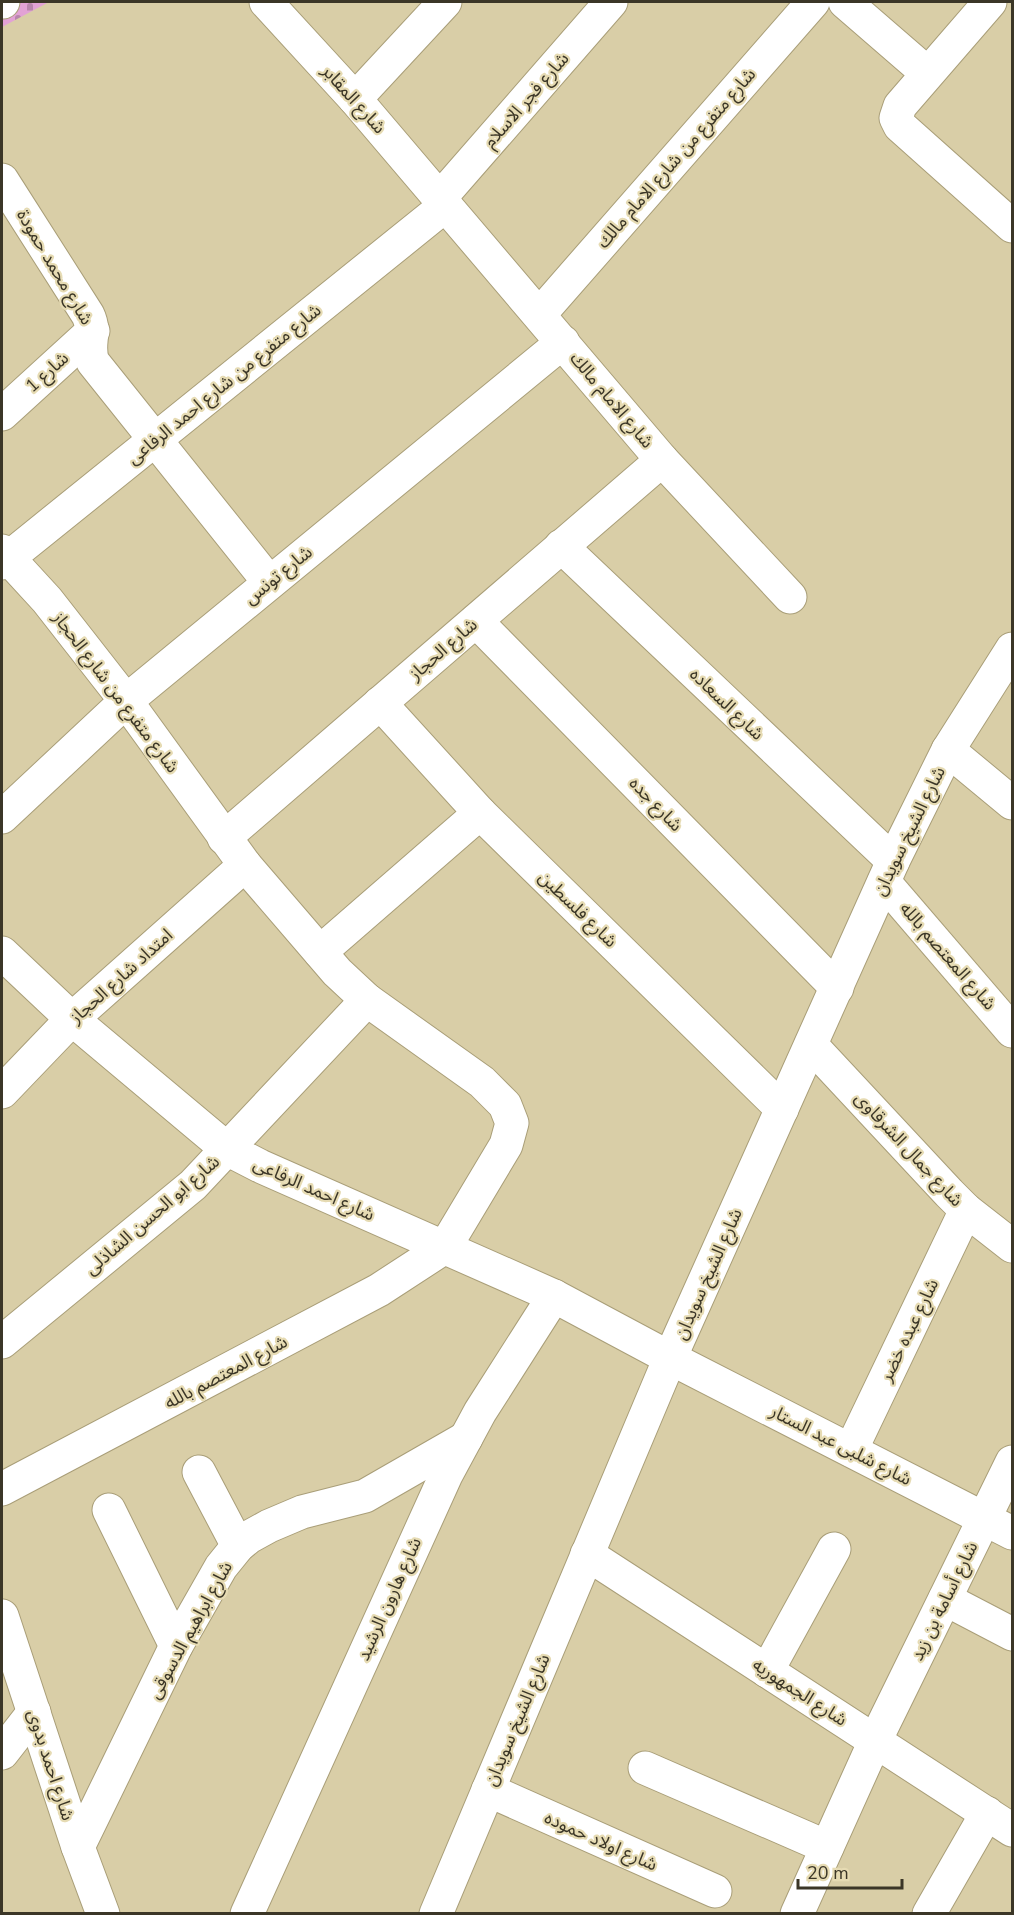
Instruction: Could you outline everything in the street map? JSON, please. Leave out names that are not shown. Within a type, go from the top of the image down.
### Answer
[{"type":"street","name":"شارع المقابر","points":[[266,2],[355,99],[443,201]]},
{"type":"street","points":[[355,99],[445,2]]},
{"type":"street","name":"شارع فجر الاسلام","points":[[443,201],[611,2]]},
{"type":"street","name":"شارع متفرع من شارع الامام مالك","points":[[540,314],[813,2]]},
{"type":"street","points":[[845,2],[927,73]]},
{"type":"street","points":[[990,2],[900,106],[896,118],[900,126],[1012,226]]},
{"type":"street","name":"شارع محمد حمودة","points":[[2,180],[88,315],[93,331],[90,347],[93,362],[269,582]]},
{"type":"street","name":"شارع الامام مالك","points":[[443,201],[662,460],[790,597]]},
{"type":"street","name":"شارع متفرع من شارع احمد الرفاعى","points":[[3,557],[154,440],[443,201]]},
{"type":"street","name":"شارع 1","points":[[2,414],[93,331]]},
{"type":"street","name":"شارع تونس","points":[[2,817],[126,701],[563,342]]},
{"type":"street","name":"شارع الحجاز","points":[[224,838],[662,460]]},
{"type":"street","name":"شارع السعاده","points":[[561,546],[889,872]]},
{"type":"street","name":"شارع متفرع من شارع الحجاز","points":[[3,557],[47,600],[126,701],[244,865],[337,972],[368,1000],[482,1082],[505,1105],[512,1123],[506,1145],[445,1247]]},
{"type":"street","name":"شارع جده","points":[[476,621],[837,988]]},
{"type":"street","name":"شارع الشيخ سويدان","points":[[436,1914],[670,1358],[889,872],[948,750],[1012,649]]},
{"type":"street","name":"شارع فلسطين","points":[[380,703],[480,813],[782,1109]]},
{"type":"street","points":[[948,750],[1012,803]]},
{"type":"street","points":[[320,952],[480,813]]},
{"type":"street","name":"امتداد شارع الحجاز","points":[[2,1092],[72,1019],[244,865]]},
{"type":"street","name":"شارع المعتصم بالله","points":[[889,872],[1012,1031]]},
{"type":"street","name":"شارع احمد الرفاعى","points":[[2,953],[72,1019],[227,1149],[260,1166],[554,1296],[670,1358]]},
{"type":"street","name":"شارع ابو الحسن الشاذلى","points":[[2,1341],[193,1185],[368,1000]]},
{"type":"street","name":"شارع جمال الشرقاوى","points":[[811,1045],[966,1210],[1012,1246]]},
{"type":"street","name":"شارع عبده خضر","points":[[851,1450],[966,1210]]},
{"type":"street","name":"شارع المعتصم بالله","points":[[2,1489],[379,1290],[445,1247]]},
{"type":"street","name":"شارع هارون الرشيد","points":[[247,1914],[446,1475],[480,1412],[554,1296]]},
{"type":"street","name":"شارع شلبى عبد الستار","points":[[670,1358],[998,1526]]},
{"type":"street","name":"شارع ابراهيم الدسوقى","points":[[78,1847],[176,1646],[221,1567],[238,1546],[269,1526],[302,1512],[365,1496],[466,1438]]},
{"type":"street","name":"شارع أسامة بن زيد","points":[[797,1914],[875,1741],[945,1599],[998,1526],[1012,1462]]},
{"type":"street","points":[[199,1472],[238,1546]]},
{"type":"street","points":[[110,1510],[176,1646]]},
{"type":"street","points":[[767,1671],[834,1549]]},
{"type":"street","name":"شارع الجمهوريه","points":[[587,1554],[1000,1821]]},
{"type":"street","points":[[945,1599],[1012,1634]]},
{"type":"street","name":"شارع احمد بدوى","points":[[2,1616],[78,1847],[103,1914]]},
{"type":"street","points":[[2,1753],[34,1712]]},
{"type":"street","points":[[645,1768],[827,1846]]},
{"type":"street","name":"شارع اولاد حموده","points":[[488,1790],[715,1891]]},
{"type":"street","points":[[929,1914],[1000,1821]]},
{"type":"green space","points":[[2,2],[49,2],[2,27]]}]
